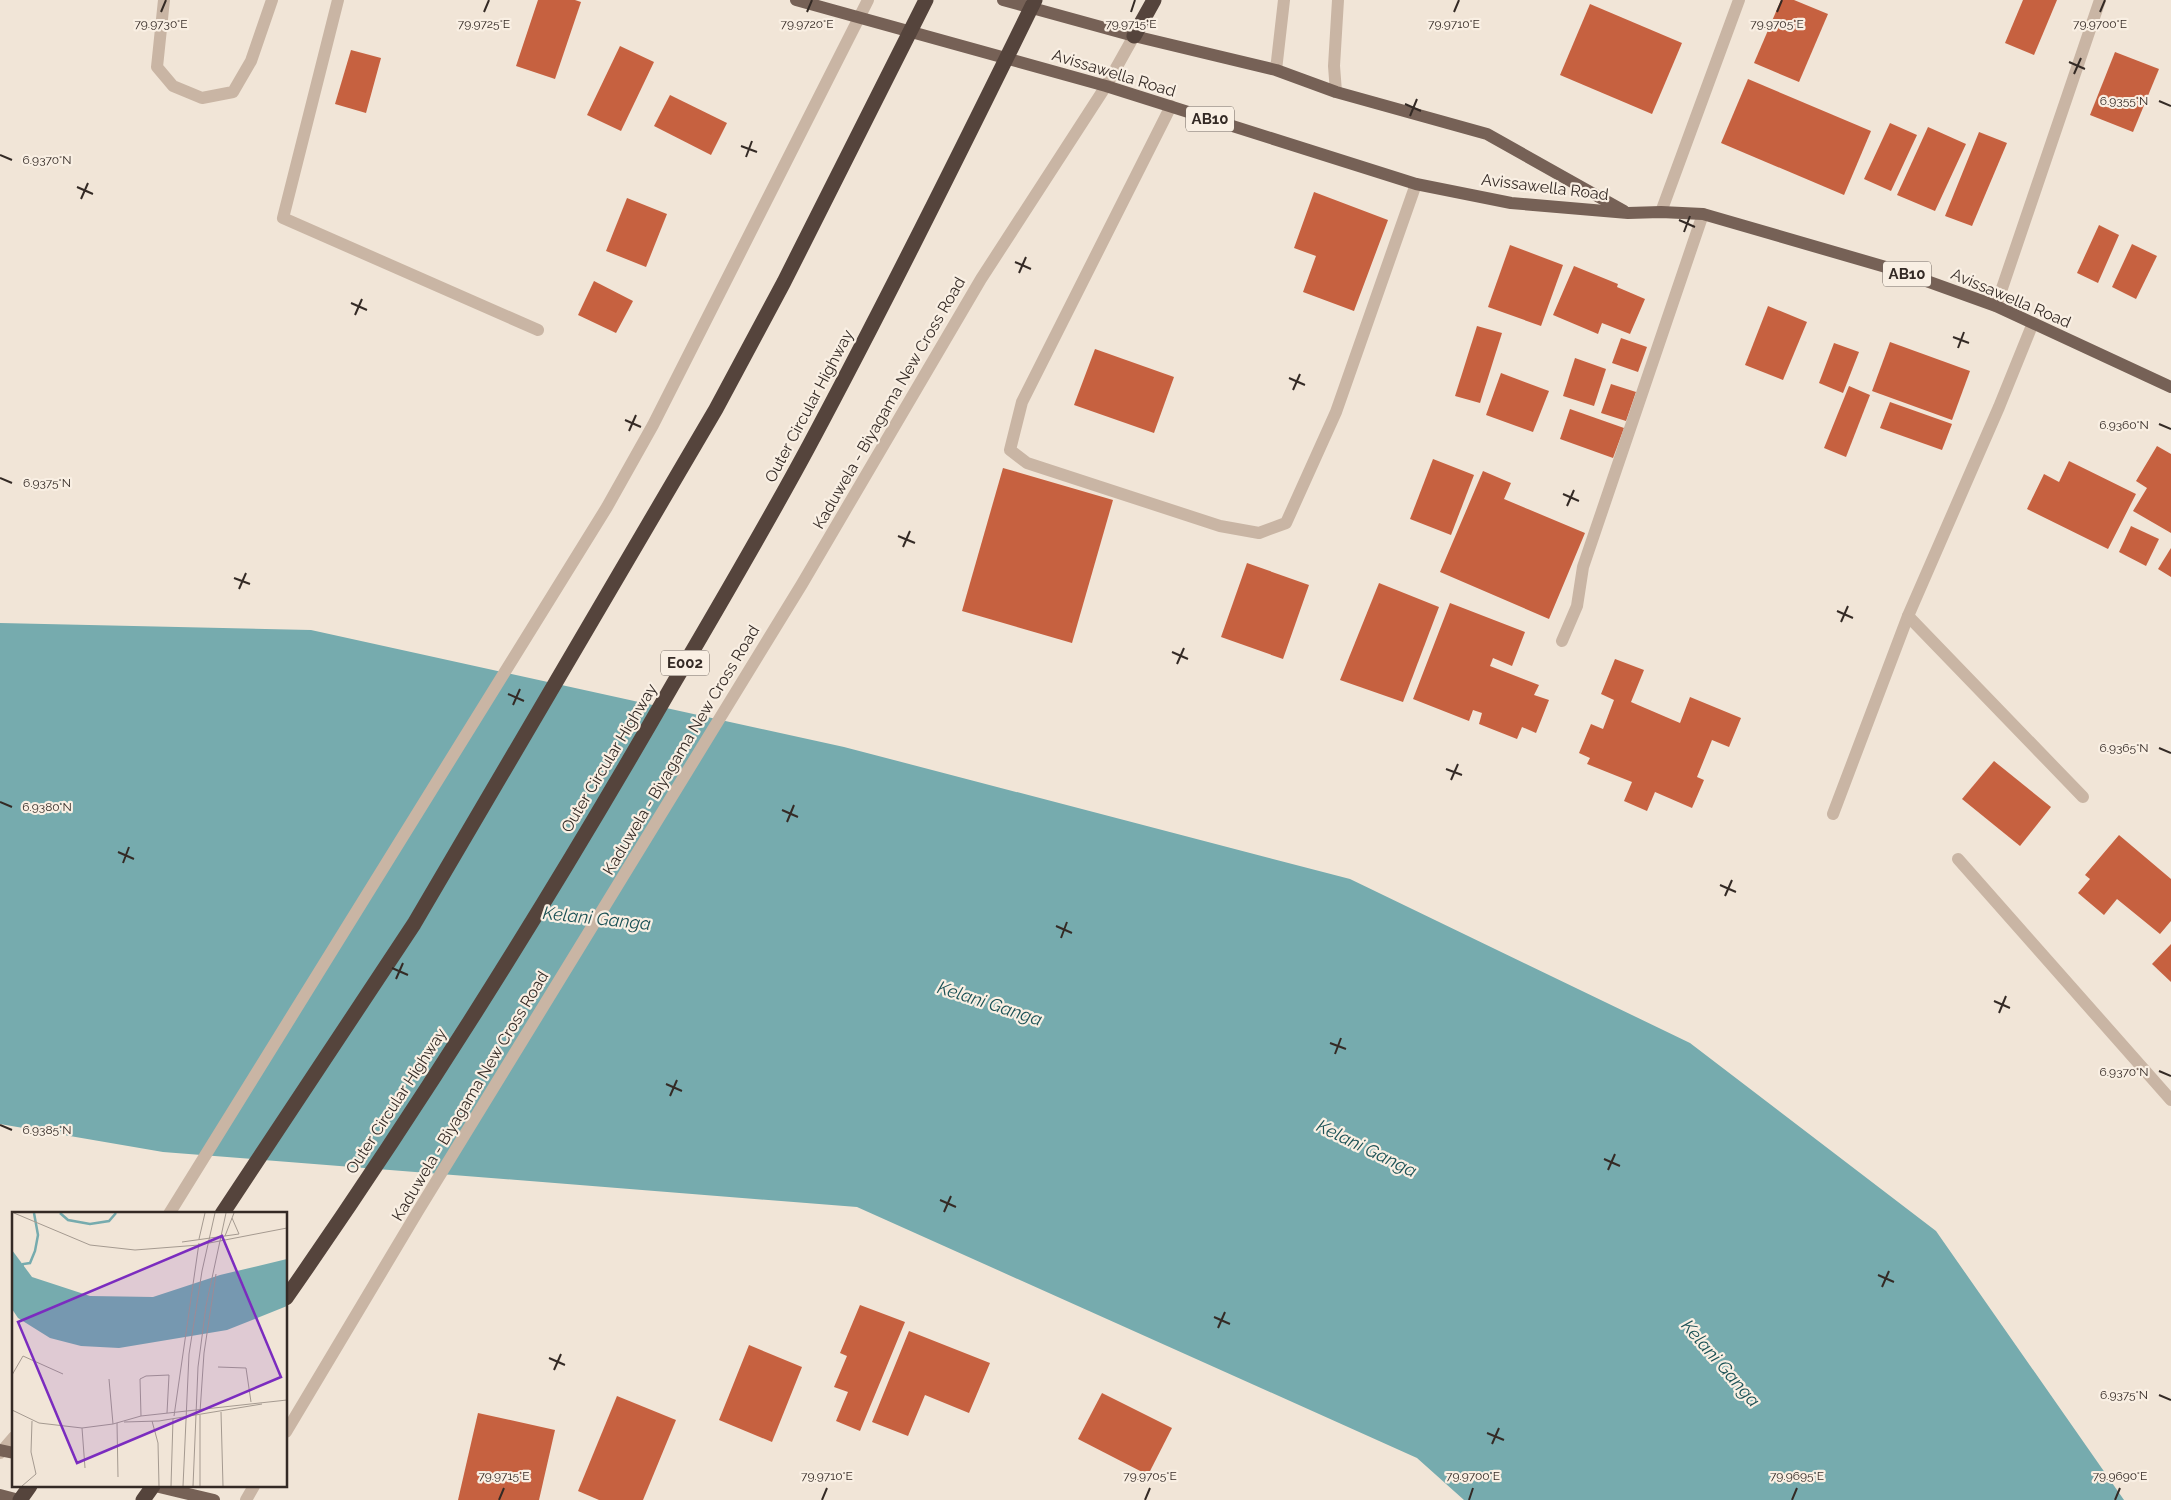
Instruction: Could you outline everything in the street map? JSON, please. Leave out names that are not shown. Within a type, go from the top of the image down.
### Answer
[{"type":"highway","points":[[223,1212],[414,924],[716,409],[784,282],[926,0]]},
{"type":"highway","name":"Outer Circular Highway","points":[[288,1295],[502,972],[626,766],[745,560],[809,445],[962,150],[1034,0]]},
{"type":"highway","points":[[1134,36],[1154,0]]},
{"type":"highway","points":[[19,1500],[28,1488]]},
{"type":"highway","points":[[143,1500],[152,1488]]},
{"type":"main road","name":"Avissawella Road","points":[[796,0],[1106,86],[1416,184],[1511,203],[1628,213],[1703,214],[1896,270],[1996,306],[2171,387]]},
{"type":"main road","name":"Avissawella Road","points":[[1002,0],[1134,36],[1276,70],[1336,92],[1487,134],[1628,213]]},
{"type":"main road","points":[[163,1488],[214,1500]]},
{"type":"main road","points":[[0,1495],[19,1500]]},
{"type":"street","points":[[164,0],[157,67],[173,86],[202,98],[232,92],[252,61],[272,0]]},
{"type":"street","points":[[338,0],[283,218],[538,330]]},
{"type":"street","points":[[169,1212],[607,507],[653,425],[868,0]]},
{"type":"street","points":[[1276,70],[1284,0]]},
{"type":"street","points":[[1336,92],[1334,66],[1338,0]]},
{"type":"street","points":[[1661,212],[1739,0]]},
{"type":"street","points":[[1996,306],[2100,0]]},
{"type":"street","name":"Kaduwela - Biyagama New Cross Road","points":[[288,1429],[418,1211],[802,584],[981,279],[1106,86],[1134,36]]},
{"type":"street","points":[[1171,106],[1022,402],[1010,450],[1027,463],[1220,526],[1259,533],[1286,523],[1336,412],[1416,184]]},
{"type":"street","points":[[1562,641],[1576,606],[1583,567],[1703,214]]},
{"type":"street","points":[[1834,814],[1908,616],[1999,407],[2033,323]]},
{"type":"street","points":[[1908,616],[2083,797]]},
{"type":"street","points":[[1958,859],[2171,1100]]},
{"type":"street","points":[[4,1452],[12,1440]]},
{"type":"street","points":[[246,1500],[253,1488]]},
{"type":"water","name":"Kelani Ganga","points":[[0,623],[311,630],[844,747],[1350,879],[1690,1043],[1936,1231],[2124,1500],[1464,1500],[1417,1458],[857,1207],[163,1152],[0,1124]]},
{"type":"building","points":[[538,0],[575,0],[581,2],[555,79],[516,66]]},
{"type":"building","points":[[1781,0],[1794,0],[1828,14],[1799,82],[1754,63]]},
{"type":"building","points":[[2023,0],[2057,0],[2034,55],[2005,43]]},
{"type":"building","points":[[1590,4],[1682,43],[1652,114],[1560,75]]},
{"type":"building","points":[[620,46],[654,62],[621,131],[587,115]]},
{"type":"building","points":[[351,50],[381,58],[366,113],[335,104]]},
{"type":"building","points":[[2115,52],[2159,69],[2133,132],[2090,115]]},
{"type":"building","points":[[1748,79],[1871,131],[1844,195],[1721,143]]},
{"type":"building","points":[[670,95],[727,123],[711,155],[654,126]]},
{"type":"building","points":[[1890,123],[1917,135],[1891,191],[1864,179]]},
{"type":"building","points":[[1928,127],[1966,144],[1935,211],[1897,195]]},
{"type":"building","points":[[1979,132],[2007,143],[1972,226],[1945,216]]},
{"type":"building","points":[[1314,192],[1388,220],[1354,311],[1303,292],[1316,256],[1294,248]]},
{"type":"building","points":[[627,198],[667,214],[646,267],[606,251]]},
{"type":"building","points":[[2099,225],[2119,235],[2098,283],[2077,273]]},
{"type":"building","points":[[2132,244],[2157,256],[2136,299],[2112,287]]},
{"type":"building","points":[[1510,245],[1563,265],[1541,326],[1488,307]]},
{"type":"building","points":[[1574,266],[1618,284],[1617,287],[1645,299],[1630,334],[1602,323],[1598,334],[1553,315]]},
{"type":"building","points":[[594,281],[633,301],[616,333],[578,315]]},
{"type":"building","points":[[1768,306],[1807,322],[1783,380],[1745,365]]},
{"type":"building","points":[[1477,326],[1502,333],[1480,403],[1455,396]]},
{"type":"building","points":[[1621,338],[1647,347],[1638,372],[1612,363]]},
{"type":"building","points":[[1890,342],[1970,371],[1952,420],[1872,391]]},
{"type":"building","points":[[1834,343],[1859,352],[1843,393],[1819,383]]},
{"type":"building","points":[[1095,349],[1174,377],[1154,433],[1074,405]]},
{"type":"building","points":[[1575,358],[1606,369],[1594,406],[1563,396]]},
{"type":"building","points":[[1501,373],[1549,391],[1533,432],[1486,415]]},
{"type":"building","points":[[1611,384],[1636,392],[1626,421],[1601,413]]},
{"type":"building","points":[[1849,386],[1870,395],[1846,457],[1824,448]]},
{"type":"building","points":[[1890,402],[1952,424],[1942,450],[1880,428]]},
{"type":"building","points":[[1570,409],[1624,428],[1613,458],[1560,439]]},
{"type":"building","points":[[2157,446],[2171,454],[2171,533],[2133,511],[2147,488],[2136,481]]},
{"type":"building","points":[[1433,459],[1474,475],[1451,535],[1410,519]]},
{"type":"building","points":[[2069,461],[2136,494],[2108,549],[2027,509],[2044,474],[2059,482]]},
{"type":"building","points":[[1003,468],[1113,500],[1072,643],[962,611]]},
{"type":"building","points":[[1483,471],[1511,483],[1504,499],[1585,533],[1549,619],[1440,572]]},
{"type":"building","points":[[2131,526],[2159,539],[2146,566],[2119,552]]},
{"type":"building","points":[[2171,548],[2171,577],[2158,569]]},
{"type":"building","points":[[1247,563],[1309,585],[1283,659],[1221,637]]},
{"type":"building","points":[[1379,583],[1439,607],[1403,702],[1340,680]]},
{"type":"building","points":[[1450,603],[1525,632],[1512,666],[1493,658],[1490,666],[1539,685],[1534,695],[1549,700],[1536,733],[1522,727],[1517,739],[1479,724],[1482,713],[1473,710],[1469,721],[1413,699]]},
{"type":"building","points":[[1615,659],[1644,670],[1631,702],[1680,723],[1690,697],[1741,718],[1729,747],[1712,740],[1697,777],[1704,780],[1692,808],[1655,792],[1647,811],[1624,801],[1632,782],[1587,764],[1590,758],[1579,753],[1591,724],[1603,729],[1614,700],[1601,694]]},
{"type":"building","points":[[1994,761],[2051,807],[2020,846],[1962,799]]},
{"type":"building","points":[[2119,835],[2171,879],[2171,921],[2160,934],[2117,899],[2104,915],[2078,893],[2090,879],[2085,875]]},
{"type":"building","points":[[2171,944],[2171,982],[2152,964]]},
{"type":"building","points":[[860,1305],[905,1322],[860,1431],[836,1421],[848,1392],[834,1387],[847,1356],[840,1353]]},
{"type":"building","points":[[909,1331],[990,1363],[969,1413],[925,1395],[908,1436],[872,1422]]},
{"type":"building","points":[[749,1345],[802,1367],[772,1442],[719,1420]]},
{"type":"building","points":[[1102,1393],[1172,1428],[1148,1475],[1078,1439]]},
{"type":"building","points":[[617,1396],[676,1420],[643,1500],[599,1500],[578,1491]]},
{"type":"building","points":[[478,1413],[555,1430],[539,1500],[458,1500]]}]
